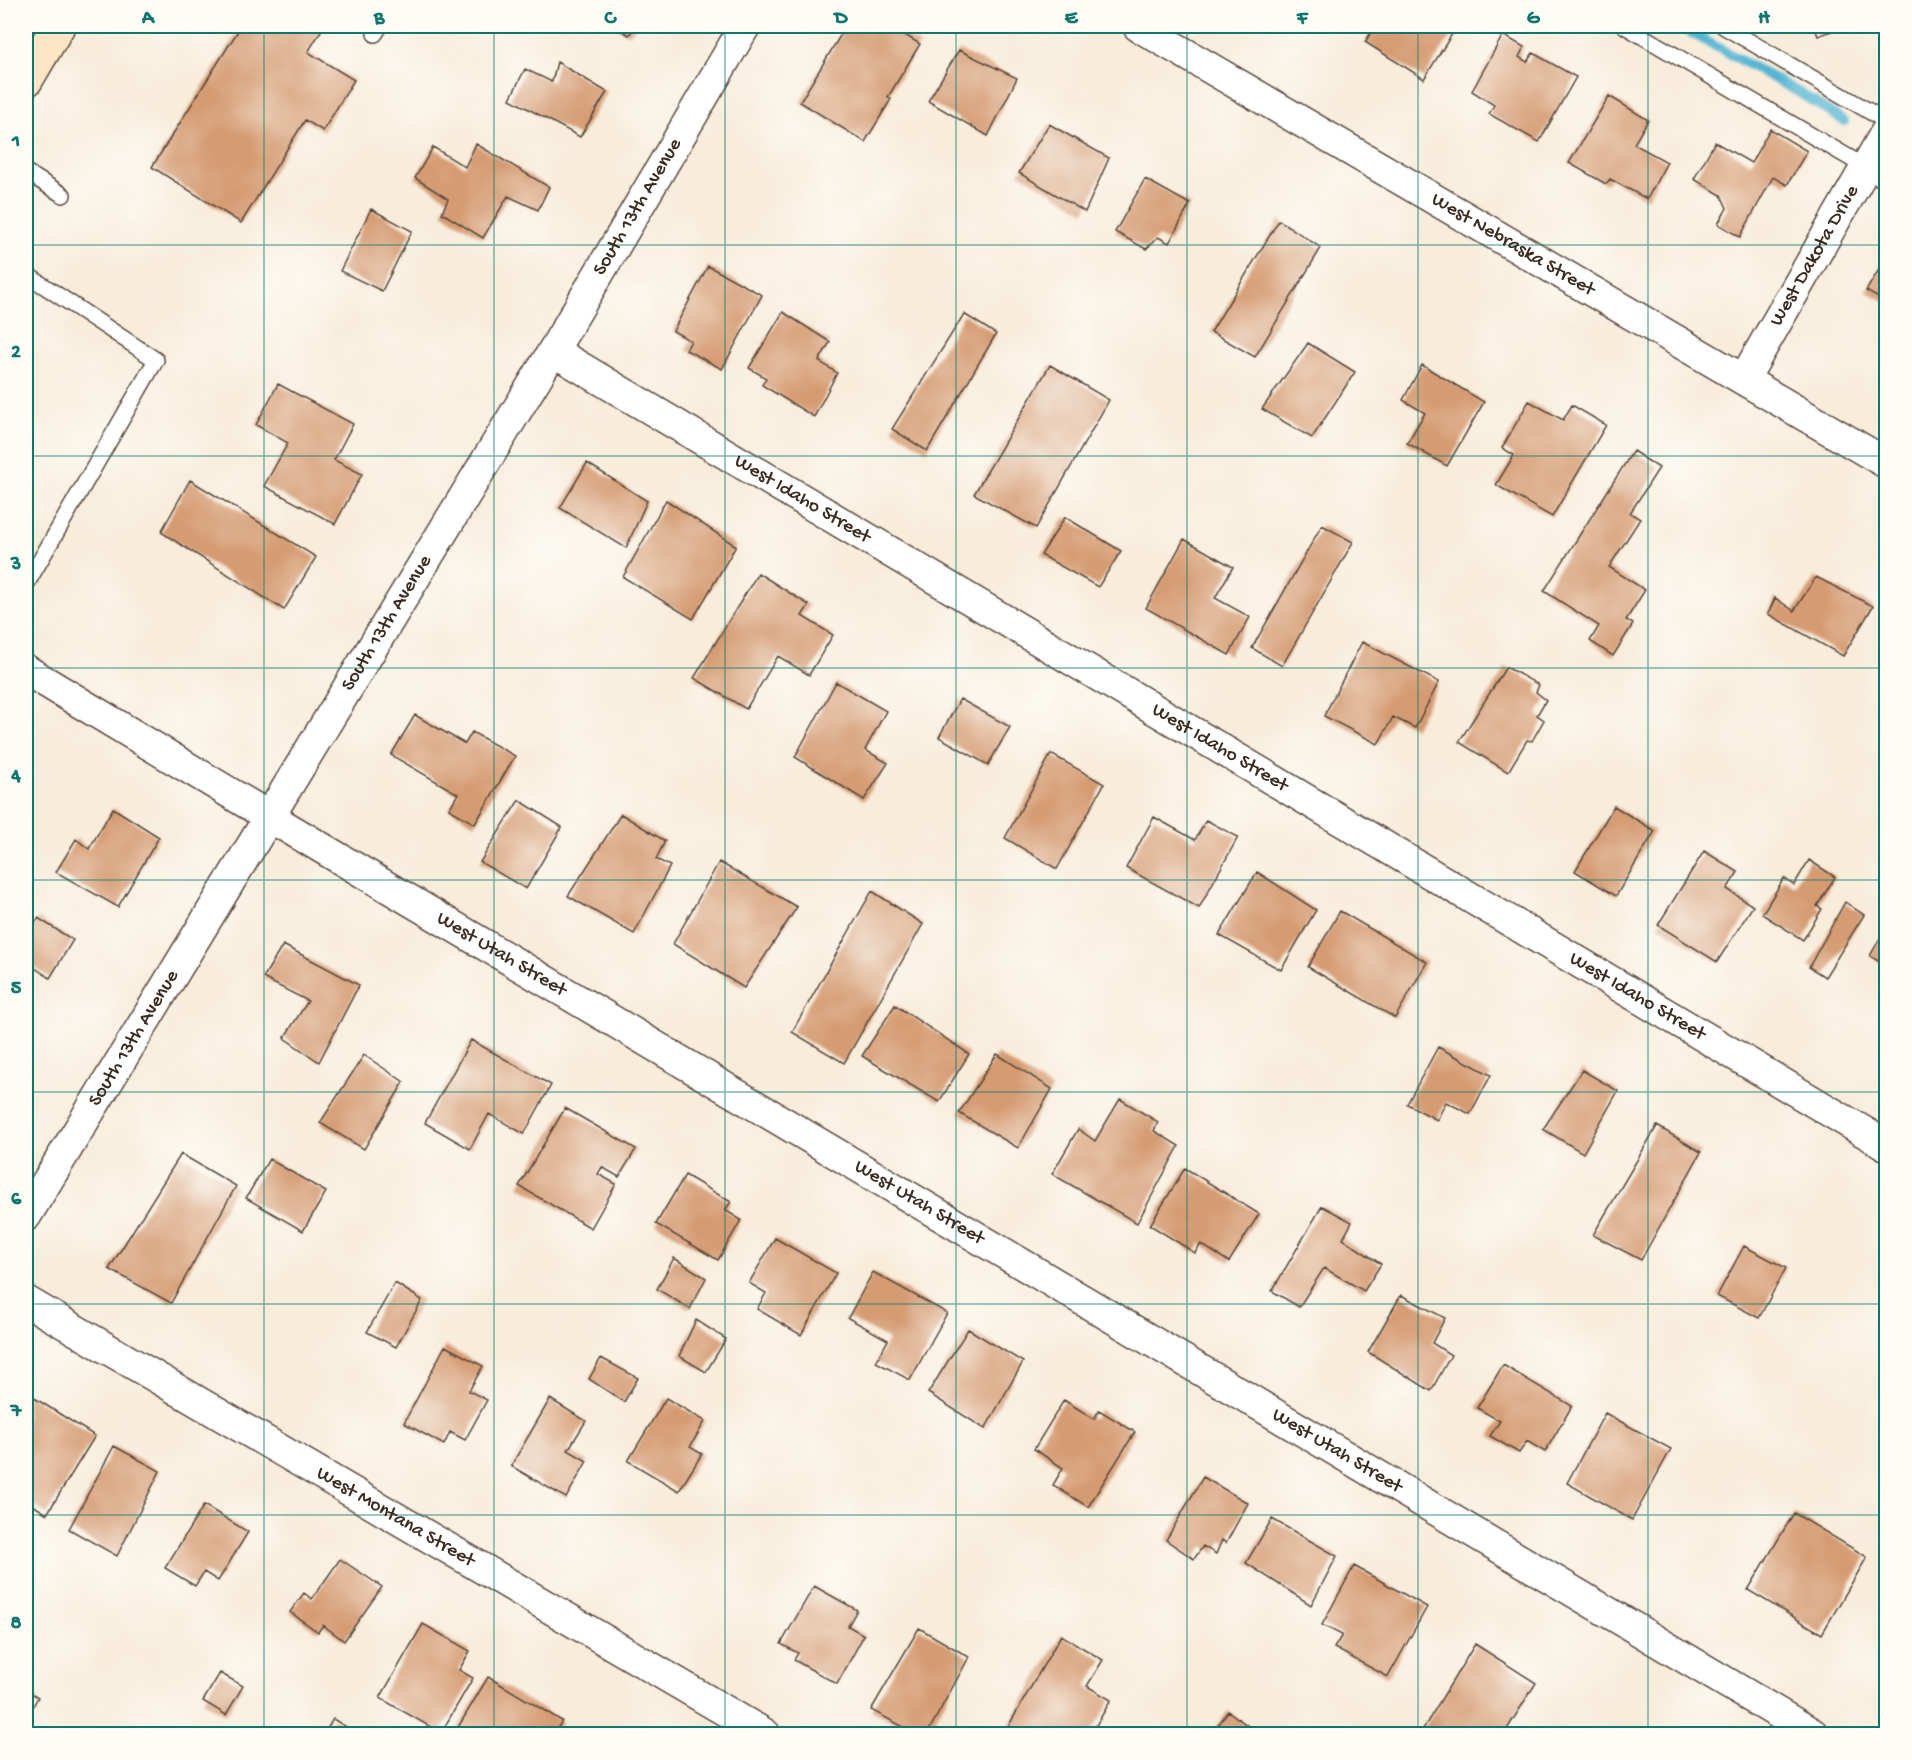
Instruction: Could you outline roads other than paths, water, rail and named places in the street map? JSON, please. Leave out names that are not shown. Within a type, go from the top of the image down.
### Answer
[{"type":"main road","points":[[26,80],[58,26]]},
{"type":"street","name":"South 13th Avenue","points":[[26,1216],[553,351],[745,26]]},
{"type":"street","name":"West Nebraska Street","points":[[1138,26],[1887,463]]},
{"type":"street","name":"West Dakota Drive","points":[[1744,379],[1876,175],[1887,132]]},
{"type":"street","name":"West Idaho Street","points":[[553,351],[1887,1145]]},
{"type":"street","name":"West Utah Street","points":[[26,670],[1813,1734]]},
{"type":"street","name":"West Montana Street","points":[[26,1301],[765,1734]]},
{"type":"lane","points":[[1625,26],[1876,175]]},
{"type":"lane","points":[[1723,26],[1887,121]]},
{"type":"lane","points":[[26,172],[63,195]]},
{"type":"lane","points":[[26,274],[156,360],[26,585]]},
{"type":"waterway","points":[[1679,26],[1798,92],[1844,121]]}]
